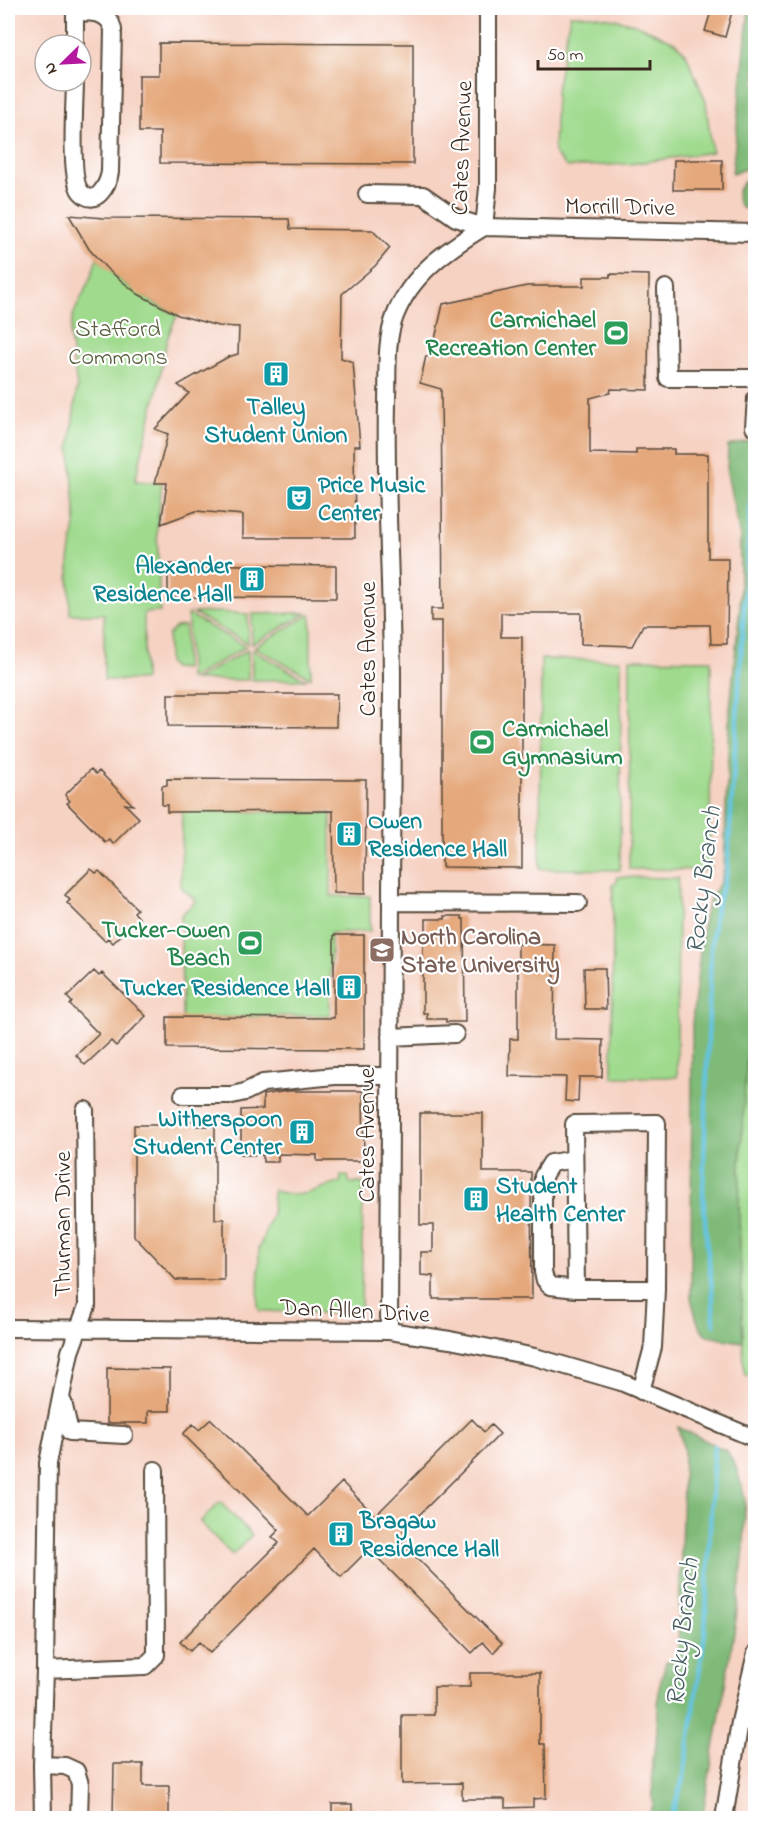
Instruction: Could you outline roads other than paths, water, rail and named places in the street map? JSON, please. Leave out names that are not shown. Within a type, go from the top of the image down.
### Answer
[{"type":"street","name":"Cates Avenue","points":[[389,1331],[392,618],[386,459],[389,344],[395,316],[410,290],[431,263],[484,227],[488,188],[488,8]]},
{"type":"street","points":[[75,33],[75,10],[103,15],[110,21],[113,30],[110,172],[104,190],[96,196],[88,197],[80,192],[76,181],[75,93]]},
{"type":"street","name":"Morrill Drive","points":[[368,194],[423,195],[456,218],[484,227],[756,233]]},
{"type":"street","points":[[666,288],[668,378],[756,378]]},
{"type":"street","points":[[754,427],[756,398]]},
{"type":"street","points":[[391,902],[578,903]]},
{"type":"street","points":[[390,1037],[454,1034]]},
{"type":"street","points":[[183,1095],[232,1095],[245,1092],[263,1083],[335,1076],[390,1076]]},
{"type":"street","name":"Thurman Drive","points":[[43,1818],[48,1463],[70,1352],[87,1306],[85,1110]]},
{"type":"street","points":[[576,1289],[574,1124],[657,1123],[656,1289],[653,1347],[641,1391]]},
{"type":"street","points":[[574,1160],[551,1163],[543,1176],[543,1272],[545,1280],[550,1286],[558,1288],[656,1289]]},
{"type":"street","name":"Dan Allen Drive","points":[[8,1328],[389,1331],[450,1340],[535,1357],[621,1382],[756,1439]]},
{"type":"street","points":[[62,1399],[70,1432],[123,1435]]},
{"type":"street","points":[[45,1670],[146,1666],[156,1655],[155,1470]]},
{"type":"street","points":[[724,1818],[740,1722],[756,1653]]},
{"type":"street","points":[[42,1765],[65,1766],[76,1771],[80,1784],[79,1818]]},
{"type":"waterway","name":"Rocky Branch","points":[[714,1325],[703,1193],[711,950],[716,907],[727,873],[755,440]]},
{"type":"waterway","name":"Rocky Branch","points":[[671,1818],[684,1776],[705,1633],[714,1446]]},
{"type":"place","name":"Carmichael Recreation Center","points":[[616,333]]},
{"type":"place","name":"Talley Student Union","points":[[276,374]]},
{"type":"place","name":"Price Music Center","points":[[299,498]]},
{"type":"place","name":"Alexander Residence Hall","points":[[252,579]]},
{"type":"place","name":"Carmichael Gymnasium","points":[[482,742]]},
{"type":"place","name":"Owen Residence Hall","points":[[349,834]]},
{"type":"place","name":"Tucker-Owen Beach","points":[[250,943]]},
{"type":"place","name":"North Carolina State University","points":[[382,950]]},
{"type":"place","name":"Tucker Residence Hall","points":[[349,987]]},
{"type":"place","name":"Witherspoon Student Center","points":[[302,1132]]},
{"type":"place","name":"Student Health Center","points":[[476,1199]]},
{"type":"place","name":"Bragaw Residence Hall","points":[[341,1534]]},
{"type":"park label","name":"Stafford Commons","points":[[118,342]]}]
